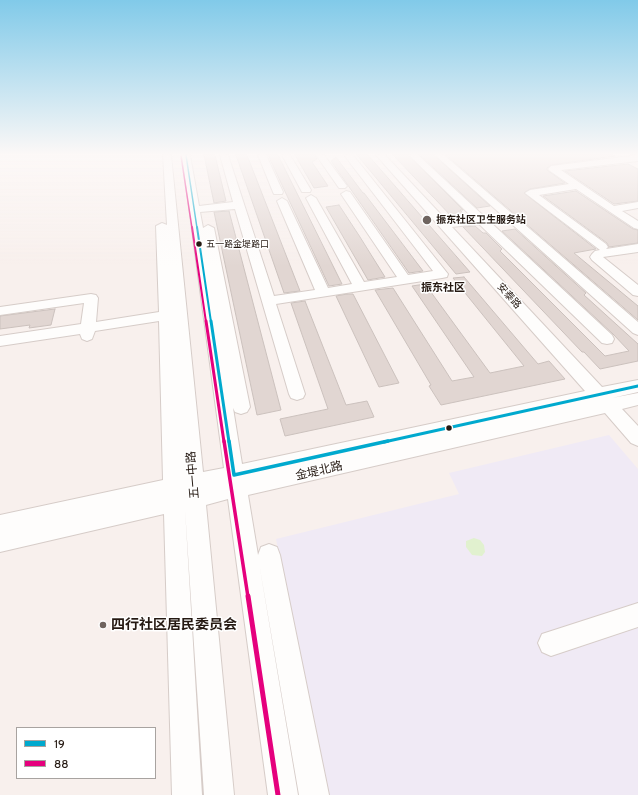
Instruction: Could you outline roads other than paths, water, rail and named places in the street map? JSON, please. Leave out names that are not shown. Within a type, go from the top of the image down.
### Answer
[{"type":"street","points":[[161,192],[173,315]]},
{"type":"street","points":[[168,192],[173,315],[184,493],[187,795]]},
{"type":"street","points":[[195,192],[241,407]]},
{"type":"street","points":[[198,192],[235,482],[283,795]]},
{"type":"street","points":[[235,192],[296,394]]},
{"type":"street","points":[[278,192],[323,292]]},
{"type":"street","points":[[307,192],[360,287]]},
{"type":"street","points":[[345,192],[405,280]]},
{"type":"street","points":[[268,301],[442,274],[393,192]]},
{"type":"street","name":"安泰路","points":[[399,192],[444,225],[638,438]]},
{"type":"street","points":[[453,192],[607,339]]},
{"type":"street","points":[[481,192],[638,330]]},
{"type":"street","points":[[536,192],[530,193],[602,247]]},
{"type":"street","points":[[587,192],[638,226]]},
{"type":"street","points":[[199,206],[238,201]]},
{"type":"street","points":[[613,209],[638,205]]},
{"type":"street","points":[[444,225],[482,220]]},
{"type":"street","points":[[638,248],[599,254],[596,257],[638,292]]},
{"type":"street","points":[[0,311],[91,298],[87,332]]},
{"type":"street","points":[[0,350],[173,315]]},
{"type":"street","points":[[0,342],[87,332],[107,333]]},
{"type":"street","name":"金堤北路","points":[[0,525],[184,493],[235,482],[604,400],[638,386]]},
{"type":"street","name":"金堤北路","points":[[604,400],[638,399]]},
{"type":"street","name":"金堤北路","points":[[0,541],[184,493]]},
{"type":"street","name":"五一中路","points":[[184,493],[219,795]]},
{"type":"street","points":[[269,555],[314,795]]},
{"type":"street","points":[[550,642],[638,615]]},
{"type":"place","name":"振东社区卫生服务站","points":[[427,220]]},
{"type":"place","name":"五一路金堤路口","points":[[199,244]]},
{"type":"place","name":"四行社区居民委员会","points":[[103,625]]},
{"type":"district","name":"振东社区","points":[[443,288]]}]
